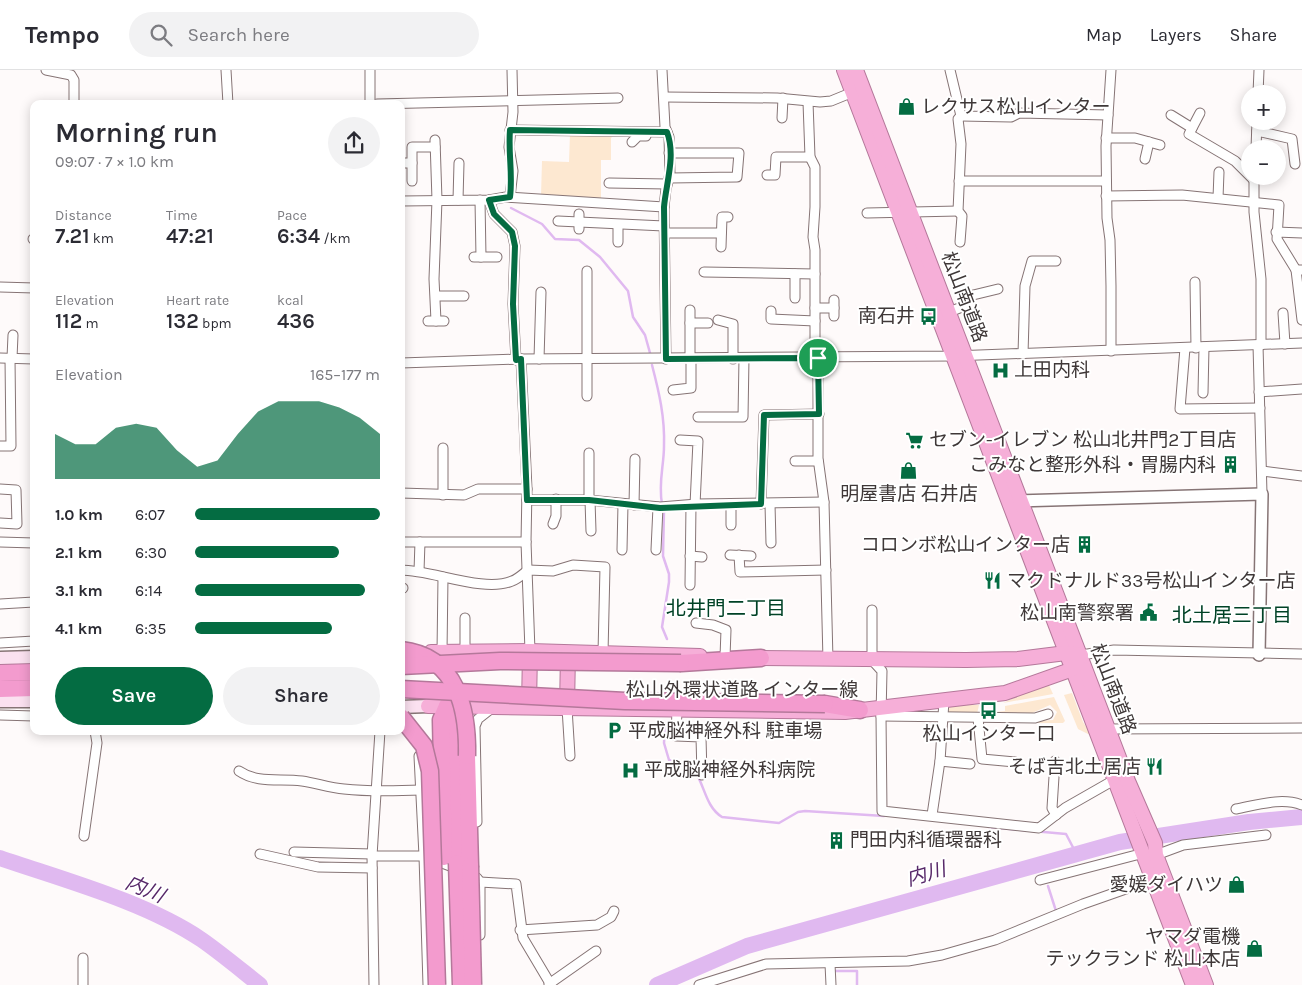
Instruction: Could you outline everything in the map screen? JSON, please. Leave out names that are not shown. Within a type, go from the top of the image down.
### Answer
[{"type":"highway","name":"松山南道路","points":[[844,70],[904,212],[950,312],[959,356]]},
{"type":"highway","name":"松山南道路","points":[[856,70],[904,212],[1014,501],[1072,669],[1102,729],[1149,849],[1193,985]]},
{"type":"highway","name":"松山南道路","points":[[1014,501],[1081,655],[1114,780],[1138,822]]},
{"type":"highway","name":"松山外環状道路 インター線","points":[[436,652],[530,651],[828,660],[966,660],[1066,653],[1081,655]]},
{"type":"highway","points":[[529,708],[530,651]]},
{"type":"highway","points":[[405,652],[426,656],[438,665],[456,688],[465,712],[467,729],[467,796],[473,985]]},
{"type":"highway","points":[[436,652],[447,706],[454,719],[448,985]]},
{"type":"highway","points":[[567,708],[568,652]]},
{"type":"highway","points":[[1072,669],[1081,655]]},
{"type":"highway","points":[[405,666],[500,661],[681,663],[762,658]]},
{"type":"highway","name":"松山外環状道路 インター線","points":[[428,706],[824,712],[860,710],[881,712],[1005,693],[1072,669]]},
{"type":"highway","points":[[0,673],[30,672]]},
{"type":"highway","points":[[0,689],[30,688]]},
{"type":"highway","points":[[405,689],[615,701],[825,704],[860,710]]},
{"type":"highway","points":[[405,721],[424,746],[430,770],[437,985]]},
{"type":"highway","points":[[451,860],[461,985]]},
{"type":"highway","name":"松山南道路","points":[[1159,877],[1206,985]]},
{"type":"main road","points":[[405,651],[436,652]]},
{"type":"main road","points":[[0,658],[30,657]]},
{"type":"main road","points":[[0,701],[30,701]]},
{"type":"main road","points":[[405,707],[428,706]]},
{"type":"street","points":[[46,70],[71,75],[74,80],[74,100]]},
{"type":"street","points":[[226,70],[228,100]]},
{"type":"street","points":[[370,70],[370,100]]},
{"type":"street","points":[[510,197],[513,171],[509,146],[512,70]]},
{"type":"street","points":[[662,70],[669,153],[668,181],[664,207],[666,359]]},
{"type":"street","points":[[950,70],[961,116],[958,119],[961,144],[958,211],[962,216],[960,242]]},
{"type":"street","points":[[1111,70],[1110,108],[1106,138],[1106,196],[1110,240],[1112,351]]},
{"type":"street","points":[[1258,85],[1259,70]]},
{"type":"street","points":[[664,97],[783,98],[808,102],[831,101],[853,92]]},
{"type":"street","points":[[405,103],[618,98]]},
{"type":"street","points":[[782,118],[783,98]]},
{"type":"street","points":[[808,102],[810,157],[815,167],[815,207],[812,237],[815,274],[819,414],[818,461],[824,502],[828,660]]},
{"type":"street","points":[[961,116],[1011,117],[1019,113],[1108,115]]},
{"type":"street","points":[[1200,113],[1189,134],[1219,146],[1241,166]]},
{"type":"street","points":[[1171,115],[1192,128]]},
{"type":"street","points":[[510,130],[668,135]]},
{"type":"street","points":[[1268,130],[1292,139],[1295,164]]},
{"type":"street","points":[[632,142],[638,136],[668,135]]},
{"type":"street","points":[[1106,138],[1135,138],[1160,145]]},
{"type":"street","points":[[1145,159],[1149,142]]},
{"type":"street","points":[[412,182],[412,147],[435,144],[437,200],[434,279],[436,321]]},
{"type":"street","points":[[609,183],[737,177],[739,153],[669,153]]},
{"type":"street","points":[[767,175],[776,175],[776,157],[810,157]]},
{"type":"street","points":[[405,163],[412,163]]},
{"type":"street","points":[[458,200],[459,163]]},
{"type":"street","points":[[1218,198],[1219,172]]},
{"type":"street","points":[[960,181],[1106,181]]},
{"type":"street","points":[[1254,185],[1261,279],[1259,392],[1262,494],[1259,655]]},
{"type":"street","points":[[1106,196],[1182,195],[1278,204],[1276,232],[1280,245],[1299,270],[1302,320]]},
{"type":"street","points":[[405,201],[484,200],[510,197],[664,207]]},
{"type":"street","points":[[484,200],[477,257],[497,257]]},
{"type":"street","points":[[484,200],[494,214],[512,232],[515,246],[513,304],[527,489],[526,542],[530,651]]},
{"type":"street","points":[[867,213],[958,211]]},
{"type":"street","points":[[721,247],[722,217],[728,217]]},
{"type":"street","points":[[558,221],[722,233]]},
{"type":"street","points":[[618,225],[618,242]]},
{"type":"street","points":[[1276,232],[1302,233]]},
{"type":"street","points":[[1023,354],[1025,286],[1032,261],[1056,261]]},
{"type":"street","points":[[587,271],[587,396]]},
{"type":"street","points":[[704,272],[815,274]]},
{"type":"street","points":[[795,274],[795,298]]},
{"type":"street","points":[[1195,282],[1203,393]]},
{"type":"street","points":[[0,287],[30,288]]},
{"type":"street","points":[[950,312],[962,307],[969,296],[998,289]]},
{"type":"street","points":[[539,359],[541,292]]},
{"type":"street","points":[[436,296],[464,296]]},
{"type":"street","points":[[815,308],[834,308]]},
{"type":"street","points":[[673,390],[691,388],[690,310]]},
{"type":"street","points":[[771,310],[771,319],[815,321]]},
{"type":"street","points":[[1283,313],[1286,344]]},
{"type":"street","points":[[718,320],[733,324],[733,358]]},
{"type":"street","points":[[690,323],[708,323]]},
{"type":"street","points":[[0,446],[11,446],[11,358],[13,335]]},
{"type":"street","points":[[405,363],[518,359],[959,356],[1302,343]]},
{"type":"street","points":[[1185,348],[1180,409],[1260,408]]},
{"type":"street","points":[[0,358],[30,359]]},
{"type":"street","points":[[698,417],[744,417],[744,358]]},
{"type":"street","points":[[1259,392],[1302,389]]},
{"type":"street","points":[[771,543],[766,504],[764,415],[819,414]]},
{"type":"street","points":[[680,440],[698,440],[690,581],[700,577]]},
{"type":"street","points":[[443,448],[443,496]]},
{"type":"street","points":[[589,452],[591,531]]},
{"type":"street","points":[[634,505],[635,460]]},
{"type":"street","points":[[795,461],[818,461]]},
{"type":"street","points":[[1262,472],[1302,476]]},
{"type":"street","points":[[0,489],[16,490],[17,524],[0,523]]},
{"type":"street","points":[[405,493],[443,496],[464,495],[478,489],[527,489]]},
{"type":"street","points":[[1014,501],[1262,494]]},
{"type":"street","points":[[553,524],[556,516],[556,499]]},
{"type":"street","points":[[527,500],[589,500],[658,507],[824,502]]},
{"type":"street","points":[[622,550],[623,504]]},
{"type":"street","points":[[731,504],[731,525]]},
{"type":"street","points":[[656,550],[658,507]]},
{"type":"street","points":[[0,542],[30,543]]},
{"type":"street","points":[[405,542],[526,542]]},
{"type":"street","points":[[419,571],[420,542]]},
{"type":"street","points":[[751,556],[734,555],[740,572],[826,570]]},
{"type":"street","points":[[690,556],[702,557]]},
{"type":"street","points":[[405,570],[419,571],[472,583],[504,583],[515,580],[528,570],[553,571],[573,565],[605,567],[603,653]]},
{"type":"street","points":[[436,652],[443,577]]},
{"type":"street","points":[[0,604],[30,602]]},
{"type":"street","points":[[872,610],[872,660],[882,671],[882,811],[1038,828],[1114,780]]},
{"type":"street","points":[[465,618],[465,652]]},
{"type":"street","points":[[696,623],[713,625],[726,630],[725,657]]},
{"type":"street","points":[[0,643],[30,642]]},
{"type":"street","points":[[1081,655],[1114,650],[1259,655],[1302,654]]},
{"type":"street","points":[[932,815],[940,761],[944,701]]},
{"type":"street","points":[[481,985],[475,726],[478,718],[495,707]]},
{"type":"street","points":[[567,708],[570,756]]},
{"type":"street","points":[[677,710],[676,736],[701,737],[702,775]]},
{"type":"street","points":[[881,712],[978,718],[1036,718],[1048,714]]},
{"type":"street","points":[[0,715],[30,716]]},
{"type":"street","points":[[978,718],[983,747],[982,759],[1015,762]]},
{"type":"street","points":[[1102,729],[1302,728]]},
{"type":"street","points":[[405,731],[413,738],[418,747],[422,790],[428,985]]},
{"type":"street","points":[[84,836],[97,743],[96,735]]},
{"type":"street","points":[[374,985],[372,855],[380,735]]},
{"type":"street","points":[[940,761],[970,764]]},
{"type":"street","points":[[1055,761],[1052,808],[1056,815]]},
{"type":"street","points":[[239,771],[247,777],[262,780],[303,781],[342,789],[376,791],[422,790]]},
{"type":"street","points":[[1236,809],[1284,801],[1293,801],[1302,805]]},
{"type":"street","points":[[1040,880],[1149,849],[1266,835]]},
{"type":"street","points":[[294,852],[424,856],[478,879],[516,884],[520,930],[527,948],[550,984],[596,951]]},
{"type":"street","points":[[260,854],[318,867],[372,868]]},
{"type":"street","points":[[699,985],[722,981],[766,964],[908,961],[975,946],[1159,877]]},
{"type":"street","points":[[520,930],[597,925],[611,917],[614,911]]},
{"type":"street","points":[[83,958],[83,985]]},
{"type":"street","points":[[830,964],[831,985]]},
{"type":"shaded area","points":[[570,134],[615,134],[611,138],[611,160],[601,160],[601,198],[541,196],[542,161],[569,162]]},
{"type":"shaded area","points":[[1048,683],[1053,694],[1003,703]]},
{"type":"shaded area","points":[[1072,693],[1083,722],[1092,736],[1078,729],[1064,695]]},
{"type":"shaded area","points":[[1054,697],[1065,721],[1063,723],[1019,723],[1053,720],[1057,712],[1050,705],[1030,714],[982,714],[984,709],[986,713],[1005,711],[1005,706]]},
{"type":"shaded area","points":[[950,705],[979,705],[977,714],[948,714]]},
{"type":"waterway","points":[[511,208],[542,224],[555,239],[579,240],[600,257],[628,291],[633,317],[645,335],[650,353]]},
{"type":"waterway","points":[[652,365],[664,425],[661,482],[662,504]]},
{"type":"waterway","points":[[664,511],[663,556],[669,574],[669,582],[662,627],[667,639]]},
{"type":"waterway","points":[[665,723],[664,743],[669,760],[695,771],[712,808],[722,817],[779,823],[798,812],[805,811],[884,816]]},
{"type":"waterway","name":"内川","points":[[657,985],[747,946],[1120,842],[1249,822],[1302,817]]},
{"type":"waterway","points":[[989,827],[1066,834],[1077,855]]},
{"type":"waterway","name":"内川","points":[[0,858],[104,893],[156,914],[202,940],[260,985]]},
{"type":"waterway","points":[[1048,886],[1056,911]]},
{"type":"waterway","points":[[833,971],[857,971],[857,985]]},
{"type":"place","name":"レクサス松山インター","points":[[907,107]]},
{"type":"place","name":"南石井","points":[[929,316]]},
{"type":"place","name":"上田内科","points":[[1000,370]]},
{"type":"place","name":"セブン-イレブン 松山北井門2丁目店","points":[[915,440]]},
{"type":"place","name":"こみなと整形外科・胃腸内科","points":[[1230,465]]},
{"type":"place","name":"明屋書店 石井店","points":[[909,471]]},
{"type":"place","name":"コロンボ松山インター店","points":[[1084,545]]},
{"type":"place","name":"マクドナルド33号松山インター店","points":[[993,581]]},
{"type":"place","name":"松山南警察署","points":[[1148,613]]},
{"type":"place","name":"松山インター口","points":[[989,711]]},
{"type":"place","name":"平成脳神経外科 駐車場","points":[[614,731]]},
{"type":"place","name":"そば吉北土居店","points":[[1155,767]]},
{"type":"place","name":"平成脳神経外科病院","points":[[630,770]]},
{"type":"place","name":"門田内科循環器科","points":[[836,840]]},
{"type":"place","name":"愛媛ダイハツ","points":[[1237,885]]},
{"type":"place","name":"ヤマダ電機 テックランド 松山本店","points":[[1254,948]]},
{"type":"district","name":"北井門二丁目","points":[[726,608]]},
{"type":"district","name":"北土居三丁目","points":[[1232,615]]},
{"type":"route","points":[[510,130],[667,132],[669,137],[670,178],[666,189],[664,207],[666,233],[666,359],[818,358],[819,414],[764,415],[761,504],[697,504],[660,508],[589,500],[527,500],[521,359],[516,360],[513,304],[516,261],[515,246],[512,232],[494,214],[489,200],[510,197],[513,171],[509,146],[510,130]]}]
